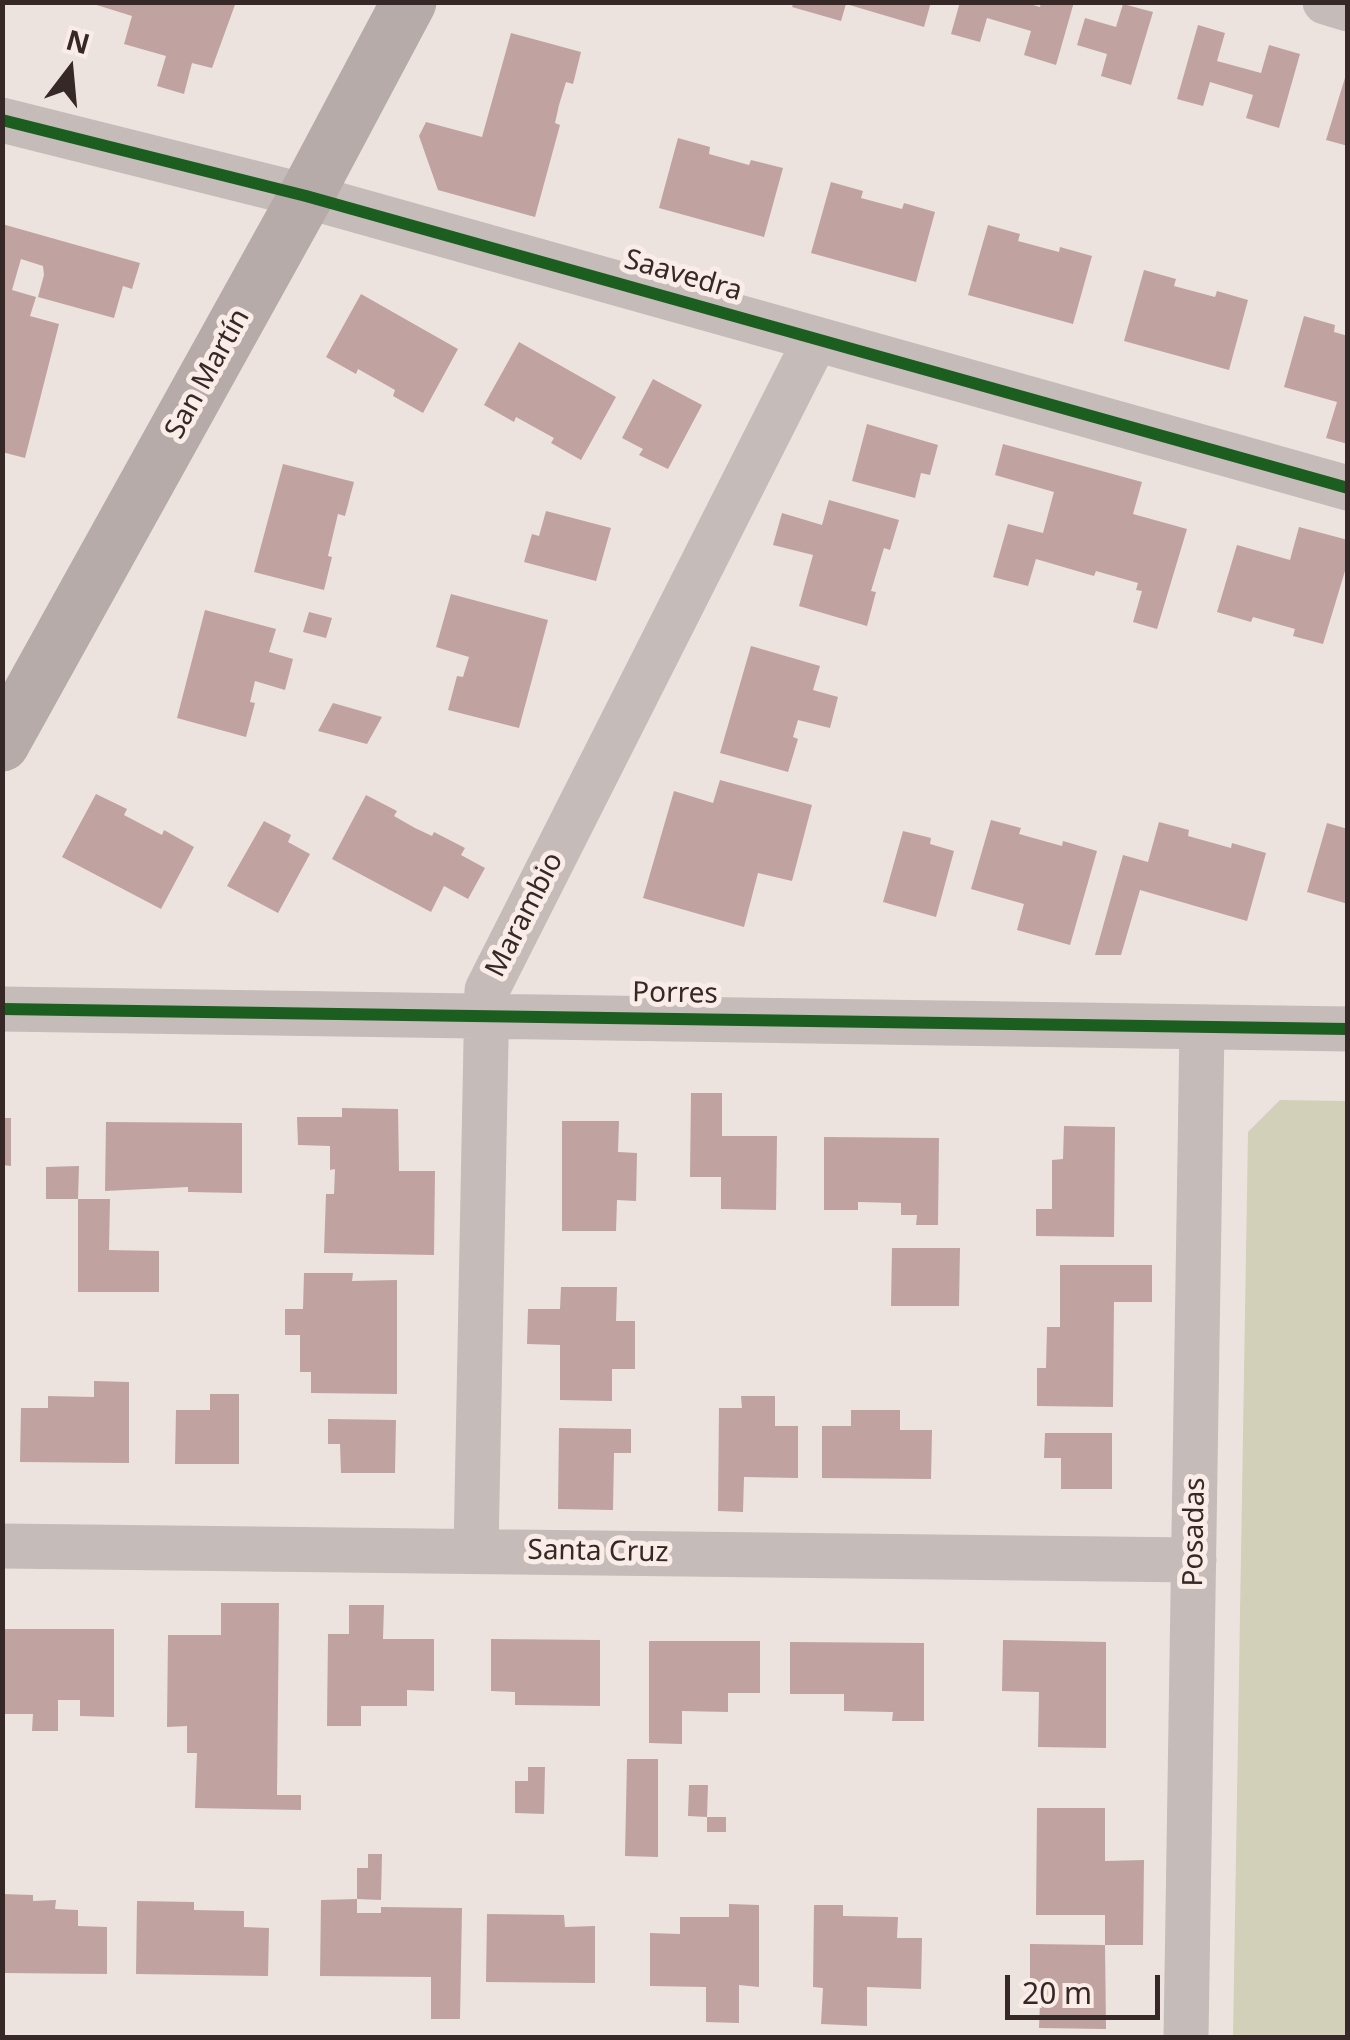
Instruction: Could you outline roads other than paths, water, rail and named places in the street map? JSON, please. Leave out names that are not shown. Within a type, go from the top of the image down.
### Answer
[{"type":"street","name":"San Martín","points":[[2,744],[409,2]]},
{"type":"street","points":[[1325,2],[1348,9]]},
{"type":"street","name":"Saavedra","points":[[2,120],[306,196],[1348,488]]},
{"type":"street","name":"Marambio","points":[[476,1551],[486,990],[816,339]]},
{"type":"street","name":"Porres","points":[[2,1008],[1348,1029]]},
{"type":"street","name":"Posadas","points":[[1186,2038],[1202,1027]]},
{"type":"street","name":"Santa Cruz","points":[[2,1546],[1194,1560]]}]
